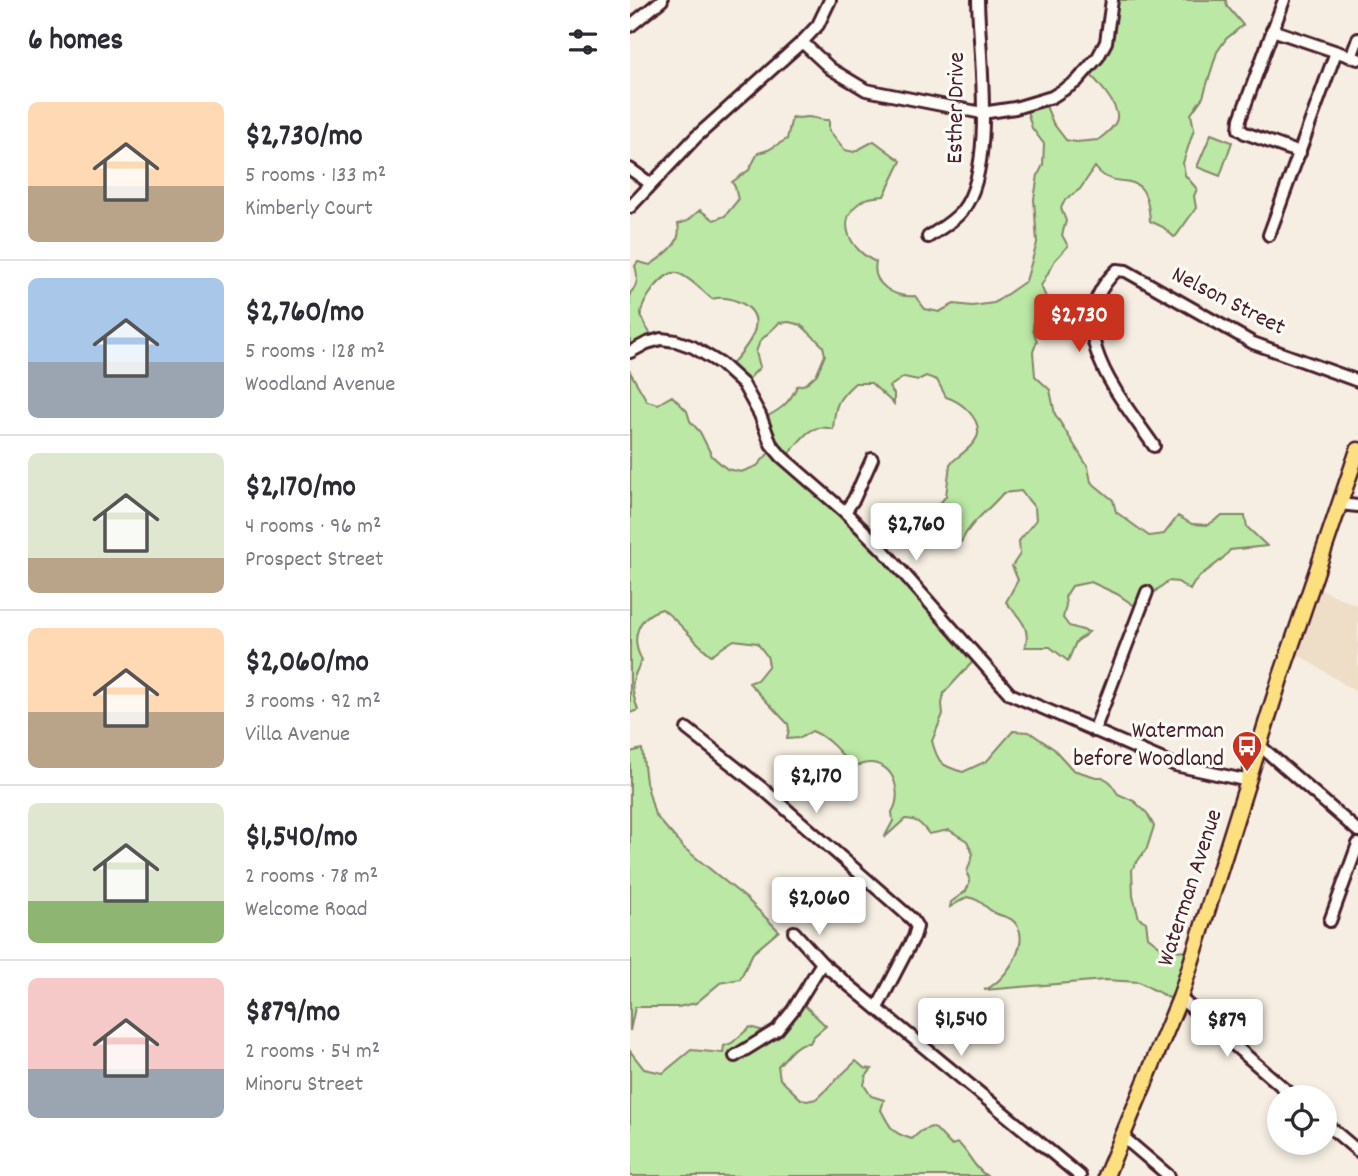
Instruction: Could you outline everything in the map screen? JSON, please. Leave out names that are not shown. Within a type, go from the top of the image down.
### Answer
[{"type":"main road","name":"Waterman Avenue","points":[[1106,1176],[1180,998],[1259,745],[1358,450]]},
{"type":"street","points":[[630,26],[662,0]]},
{"type":"street","points":[[630,207],[696,137],[803,42],[818,25],[830,0]]},
{"type":"street","name":"Esther Drive","points":[[928,237],[951,222],[962,210],[971,196],[979,168],[982,113],[978,0]]},
{"type":"street","points":[[803,42],[831,69],[866,90],[982,113],[1015,108],[1052,97],[1076,82],[1098,57],[1106,42],[1112,0]]},
{"type":"street","points":[[1284,0],[1240,119],[1240,129],[1300,153]]},
{"type":"street","points":[[1272,30],[1354,58],[1358,39]]},
{"type":"street","points":[[1269,235],[1336,52]]},
{"type":"street","points":[[630,169],[651,184]]},
{"type":"street","name":"Nelson Street","points":[[1154,446],[1103,370],[1094,350],[1091,333],[1098,295],[1111,275],[1120,269],[1253,343],[1358,381]]},
{"type":"street","points":[[630,352],[647,343],[669,340],[693,347],[721,364],[743,384],[771,444],[782,457],[845,512],[914,583],[1010,694],[1175,765],[1249,780]]},
{"type":"street","points":[[845,512],[854,499],[872,458]]},
{"type":"street","points":[[1339,504],[1358,506]]},
{"type":"street","points":[[1094,731],[1147,592]]},
{"type":"street","points":[[687,729],[763,789],[912,919],[917,927],[877,1008]]},
{"type":"street","points":[[1259,745],[1358,831]]},
{"type":"street","points":[[1331,921],[1358,844]]},
{"type":"street","points":[[794,932],[822,963],[1080,1176]]},
{"type":"street","points":[[735,1056],[777,1030],[793,1010],[822,963]]},
{"type":"street","points":[[1180,998],[1280,1085]]},
{"type":"street","points":[[1337,1133],[1358,1150]]},
{"type":"street","points":[[1122,1136],[1169,1176]]},
{"type":"shaded area","points":[[1312,585],[1358,606],[1358,693],[1288,648]]},
{"type":"green space","points":[[1110,0],[1226,0],[1227,6],[1243,25],[1226,39],[1217,52],[1203,97],[1191,114],[1194,129],[1183,163],[1185,175],[1197,189],[1194,196],[1196,208],[1176,236],[1150,221],[1147,202],[1143,191],[1137,185],[1112,179],[1095,167],[1080,189],[1065,200],[1061,208],[1066,221],[1062,235],[1068,246],[1055,260],[1041,286],[1046,297],[1034,313],[1033,330],[1037,341],[1033,352],[1035,376],[1050,390],[1055,414],[1088,467],[1091,482],[1113,500],[1116,512],[1149,536],[1164,534],[1178,516],[1192,524],[1208,525],[1221,516],[1245,516],[1247,527],[1267,546],[1230,550],[1198,578],[1190,590],[1178,582],[1168,581],[1146,599],[1141,610],[1117,594],[1091,582],[1072,586],[1065,597],[1063,618],[1069,626],[1089,632],[1076,642],[1068,661],[1050,647],[1025,647],[1025,628],[1006,602],[1018,580],[1012,566],[1020,554],[1019,541],[1036,520],[1035,508],[1021,491],[1003,493],[975,522],[961,542],[927,527],[933,512],[946,496],[950,464],[970,446],[978,434],[972,416],[963,406],[946,397],[937,380],[926,376],[918,380],[904,377],[889,387],[894,394],[894,404],[871,383],[855,383],[838,403],[833,429],[825,427],[812,430],[788,455],[979,655],[944,693],[943,714],[932,741],[942,762],[963,772],[987,761],[1013,731],[1029,732],[1054,749],[1073,770],[1109,781],[1118,794],[1134,801],[1147,813],[1154,826],[1147,848],[1132,869],[1133,896],[1139,918],[1146,922],[1148,937],[1161,947],[1192,953],[1179,1003],[1139,982],[1105,980],[984,990],[999,980],[1012,963],[1020,944],[1020,935],[1013,921],[976,900],[967,897],[950,907],[951,902],[966,891],[970,882],[967,872],[973,854],[967,841],[949,830],[929,834],[922,825],[909,819],[905,819],[884,838],[893,821],[896,792],[893,778],[884,767],[874,763],[850,768],[834,746],[812,731],[800,738],[787,739],[788,724],[749,683],[757,680],[769,665],[767,656],[757,643],[734,640],[711,655],[662,609],[653,612],[642,623],[636,636],[642,660],[632,685],[638,710],[630,713],[630,372],[647,401],[658,404],[672,396],[687,411],[690,421],[700,432],[712,456],[727,469],[741,472],[757,466],[776,445],[764,418],[784,405],[797,386],[806,384],[817,374],[825,355],[823,346],[801,325],[779,323],[760,341],[756,352],[760,367],[744,384],[727,369],[753,335],[755,317],[750,309],[736,301],[712,299],[677,273],[672,273],[660,282],[644,303],[641,315],[654,339],[630,354],[630,293],[637,280],[635,266],[638,262],[650,265],[666,253],[678,237],[678,224],[687,221],[700,210],[714,220],[725,216],[738,200],[732,182],[749,170],[758,153],[787,139],[792,117],[811,117],[829,120],[829,130],[845,150],[854,152],[874,141],[901,161],[884,196],[864,200],[848,217],[847,226],[853,243],[859,251],[876,262],[875,270],[881,283],[899,295],[915,296],[925,309],[939,312],[954,304],[972,306],[994,303],[1026,281],[1037,243],[1034,199],[1038,175],[1043,165],[1044,144],[1032,128],[1025,104],[1044,101],[1053,123],[1066,140],[1076,142],[1098,140],[1116,121],[1117,113],[1111,100],[1087,71],[1099,52]]},
{"type":"green space","points":[[1211,134],[1232,142],[1220,176],[1197,167]]},
{"type":"green space","points":[[642,749],[646,782],[655,815],[684,848],[747,899],[779,931],[753,953],[740,979],[720,983],[696,1003],[678,1007],[635,1007],[630,1031],[630,752]]},
{"type":"green space","points":[[801,1002],[826,1026],[810,1043],[796,1047],[778,1066],[780,1079],[801,1099],[816,1099],[856,1061],[864,1068],[872,1069],[866,1076],[864,1085],[871,1096],[884,1100],[881,1110],[896,1132],[912,1139],[921,1131],[931,1127],[936,1129],[951,1145],[958,1143],[978,1169],[987,1176],[630,1176],[630,1051],[644,1069],[663,1073],[691,1050],[723,1053],[724,1046],[732,1043],[750,1027],[771,1033]]},
{"type":"place","name":"Waterman before Woodland","points":[[1247,773]]}]
